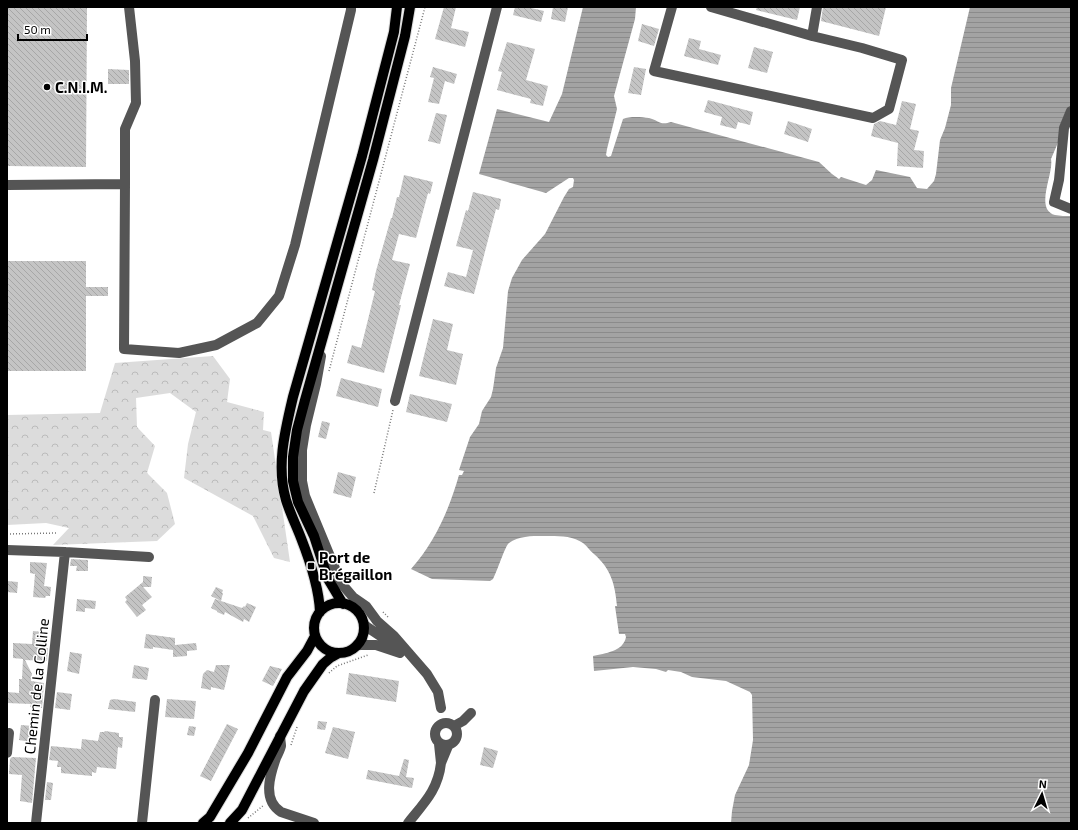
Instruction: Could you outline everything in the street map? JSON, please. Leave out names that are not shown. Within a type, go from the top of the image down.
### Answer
[{"type":"main road","points":[[339,653],[324,649],[315,636],[314,623],[320,612],[320,605],[311,566],[286,500],[282,481],[282,454],[293,397],[362,156],[394,32],[398,7]]},
{"type":"main road","points":[[343,604],[328,579],[314,536],[298,502],[293,481],[293,457],[297,430],[373,160],[405,36],[410,7]]},
{"type":"main road","points":[[230,823],[242,810],[307,686],[323,664],[339,653],[352,650],[361,639],[364,632],[362,619],[354,609],[343,604],[331,605],[320,612]]},
{"type":"main road","points":[[203,823],[210,817],[248,753],[287,678],[308,651],[315,636]]},
{"type":"street","points":[[129,7],[135,61],[136,103],[125,129],[124,349],[179,352],[216,345],[257,323],[278,296],[295,246],[351,7]]},
{"type":"street","points":[[395,401],[497,7]]},
{"type":"street","points":[[672,7],[654,71],[872,118],[889,109],[902,60],[711,7]]},
{"type":"street","points":[[812,36],[816,7]]},
{"type":"street","points":[[1071,111],[1054,202],[1071,209]]},
{"type":"street","points":[[7,185],[125,184]]},
{"type":"street","points":[[327,320],[316,384],[306,425],[302,450],[302,481],[305,496],[341,583],[353,597],[366,606],[376,621],[394,636],[416,660],[438,692],[441,708],[447,725],[456,729],[457,736],[454,742],[444,745],[436,741],[434,734],[436,728],[447,725],[463,721],[470,713]]},
{"type":"street","points":[[7,550],[149,557]]},
{"type":"street","name":"Chemin de la Colline","points":[[36,823],[65,552]]},
{"type":"street","points":[[364,625],[390,641],[416,660]]},
{"type":"street","points":[[357,645],[376,645],[386,647],[416,660]]},
{"type":"street","points":[[142,823],[155,700]]},
{"type":"street","points":[[7,753],[9,734]]},
{"type":"street","points":[[280,736],[281,746],[272,771],[269,795],[270,799],[276,809],[281,812],[314,823]]},
{"type":"street","points":[[411,822],[428,800],[439,775],[444,745]]},
{"type":"path","points":[[329,372],[425,7]]},
{"type":"path","points":[[374,493],[395,401]]},
{"type":"path","points":[[7,534],[58,533]]},
{"type":"path","points":[[383,612],[389,617],[390,622]]},
{"type":"path","points":[[326,676],[337,666],[370,654]]},
{"type":"path","points":[[289,748],[297,727]]},
{"type":"path","points":[[247,819],[270,799]]},
{"type":"green space","points":[[213,356],[230,379],[227,402],[264,412],[263,430],[271,432],[290,562],[274,558],[253,516],[184,478],[188,444],[196,412],[170,393],[136,398],[137,427],[155,446],[147,473],[167,493],[175,524],[157,541],[53,545],[69,528],[46,523],[7,525],[7,415],[100,413],[115,363]]},
{"type":"shaded area","points":[[583,7],[636,7],[635,19],[614,96],[617,109],[607,149],[606,155],[608,157],[611,156],[623,119],[632,117],[646,118],[662,123],[671,122],[819,162],[839,179],[841,177],[866,185],[872,180],[876,170],[910,177],[917,188],[927,189],[934,181],[936,174],[940,140],[951,105],[951,88],[970,7],[1071,7],[1071,104],[1068,119],[1051,159],[1045,199],[1046,206],[1049,211],[1055,215],[1071,216],[1071,823],[731,823],[735,795],[749,765],[753,740],[752,695],[750,692],[726,681],[692,677],[681,672],[668,670],[666,672],[656,669],[633,667],[594,671],[593,656],[608,653],[617,649],[624,642],[626,637],[625,634],[619,634],[615,606],[617,606],[616,598],[611,577],[600,560],[583,543],[569,537],[558,536],[530,536],[517,539],[507,545],[495,576],[490,581],[432,579],[411,569],[420,559],[434,537],[446,513],[459,475],[462,475],[464,471],[459,470],[470,437],[479,424],[482,411],[491,397],[496,368],[503,348],[508,291],[512,278],[522,260],[545,234],[564,197],[569,189],[573,187],[574,180],[573,178],[569,178],[546,193],[479,174],[497,109],[549,122],[562,94]]},
{"type":"building","name":"C.N.I.M.","points":[[7,7],[87,7],[86,167],[7,166]]},
{"type":"building","points":[[444,7],[456,7],[451,28],[469,32],[465,47],[435,39]]},
{"type":"building","points":[[515,7],[527,7],[544,11],[541,22],[513,15]]},
{"type":"building","points":[[553,7],[568,7],[565,22],[551,19]]},
{"type":"building","points":[[757,7],[800,7],[797,20],[756,10]]},
{"type":"building","points":[[823,7],[886,7],[879,36],[821,21]]},
{"type":"building","points":[[642,24],[659,29],[654,46],[638,41]]},
{"type":"building","points":[[689,38],[701,41],[699,49],[721,55],[718,65],[684,56]]},
{"type":"building","points":[[507,42],[535,49],[526,80],[548,86],[543,106],[530,103],[531,99],[497,90],[502,72],[498,71]]},
{"type":"building","points":[[754,47],[773,52],[767,73],[748,68]]},
{"type":"building","points":[[433,67],[457,74],[454,84],[445,81],[439,104],[428,102],[434,78],[430,77]]},
{"type":"building","points":[[634,67],[646,69],[641,95],[628,93]]},
{"type":"building","points":[[108,69],[129,70],[129,84],[108,84]]},
{"type":"building","points":[[708,100],[753,112],[750,125],[738,122],[736,129],[720,125],[722,117],[704,112]]},
{"type":"building","points":[[902,101],[916,104],[910,129],[919,131],[914,150],[924,151],[923,168],[897,166],[898,143],[871,136],[874,124],[880,121],[896,125]]},
{"type":"building","points":[[436,113],[447,115],[440,144],[428,141]]},
{"type":"building","points":[[788,121],[812,129],[808,142],[784,134]]},
{"type":"building","points":[[404,175],[433,182],[430,194],[428,193],[416,238],[399,234],[392,260],[410,264],[384,373],[347,363],[352,345],[361,348],[375,291],[372,290],[376,271],[397,197],[399,197]]},
{"type":"building","points":[[473,192],[501,199],[499,210],[496,209],[474,294],[444,286],[448,272],[466,277],[473,250],[456,246],[466,210],[468,211]]},
{"type":"building","points":[[7,261],[86,261],[86,287],[108,287],[108,296],[86,296],[86,371],[7,371]]},
{"type":"building","points":[[433,319],[453,324],[447,350],[463,354],[456,385],[419,376]]},
{"type":"building","points":[[341,378],[382,389],[378,407],[336,396]]},
{"type":"building","points":[[410,394],[452,404],[447,422],[406,412]]},
{"type":"building","points":[[322,421],[330,423],[326,439],[318,437]]},
{"type":"building","points":[[338,472],[356,477],[351,498],[333,493]]},
{"type":"building","points":[[71,559],[88,560],[88,571],[76,571],[77,566],[70,566]]},
{"type":"building","points":[[30,562],[47,563],[44,586],[51,587],[50,596],[46,596],[45,598],[33,597],[35,574],[30,573]]},
{"type":"building","points":[[143,576],[152,577],[151,587],[143,587],[152,597],[142,605],[146,610],[137,617],[125,602],[127,600],[125,597],[143,582]]},
{"type":"building","points":[[7,581],[18,582],[17,593],[7,592]]},
{"type":"building","points":[[216,587],[223,590],[221,601],[211,596]]},
{"type":"building","points":[[77,599],[96,601],[95,609],[85,608],[85,612],[76,611]]},
{"type":"building","points":[[215,599],[242,608],[244,606],[245,607],[247,603],[256,607],[249,622],[244,619],[243,622],[225,612],[224,615],[211,608]]},
{"type":"building","points":[[33,631],[42,632],[40,648],[48,648],[47,661],[25,660],[32,674],[31,681],[44,683],[42,708],[30,707],[31,704],[7,703],[7,692],[19,693],[19,679],[22,679],[23,659],[13,658],[13,643],[32,644]]},
{"type":"building","points":[[146,634],[175,638],[175,645],[196,643],[197,650],[187,651],[187,656],[173,657],[173,650],[153,647],[153,649],[144,648]]},
{"type":"building","points":[[70,652],[82,654],[79,674],[67,671]]},
{"type":"building","points":[[134,665],[149,668],[147,680],[132,678]]},
{"type":"building","points":[[216,665],[230,665],[224,690],[211,687],[211,690],[201,688],[203,674],[207,670],[214,672]]},
{"type":"building","points":[[270,666],[282,669],[273,686],[262,681]]},
{"type":"building","points":[[349,673],[399,681],[396,702],[346,694]]},
{"type":"building","points":[[57,692],[72,694],[70,710],[55,708]]},
{"type":"building","points":[[114,699],[136,702],[135,712],[108,709],[110,700]]},
{"type":"building","points":[[167,699],[196,701],[194,719],[165,717]]},
{"type":"building","points":[[318,721],[327,722],[325,730],[317,729]]},
{"type":"building","points":[[227,724],[238,729],[211,781],[200,776]]},
{"type":"building","points":[[21,725],[33,726],[31,742],[19,740]]},
{"type":"building","points":[[189,726],[196,727],[194,736],[187,735]]},
{"type":"building","points":[[333,727],[355,732],[348,759],[325,753]]},
{"type":"building","points":[[105,731],[119,733],[119,737],[123,737],[122,748],[118,747],[116,769],[97,767],[96,773],[92,772],[92,776],[61,773],[61,767],[57,767],[58,761],[49,760],[51,746],[81,749],[82,739],[98,741],[100,732]]},
{"type":"building","points":[[484,747],[498,751],[493,768],[480,765]]},
{"type":"building","points":[[12,757],[36,758],[32,803],[20,801],[22,775],[9,774],[10,759]]},
{"type":"building","points":[[404,759],[409,760],[406,777],[414,778],[412,788],[366,779],[368,770],[399,776]]},
{"type":"building","points":[[47,782],[53,783],[51,800],[45,800]]},
{"type":"place","name":"C.N.I.M.","points":[[47,87]]},
{"type":"place","name":"Port de Brégaillon","points":[[311,566]]}]
